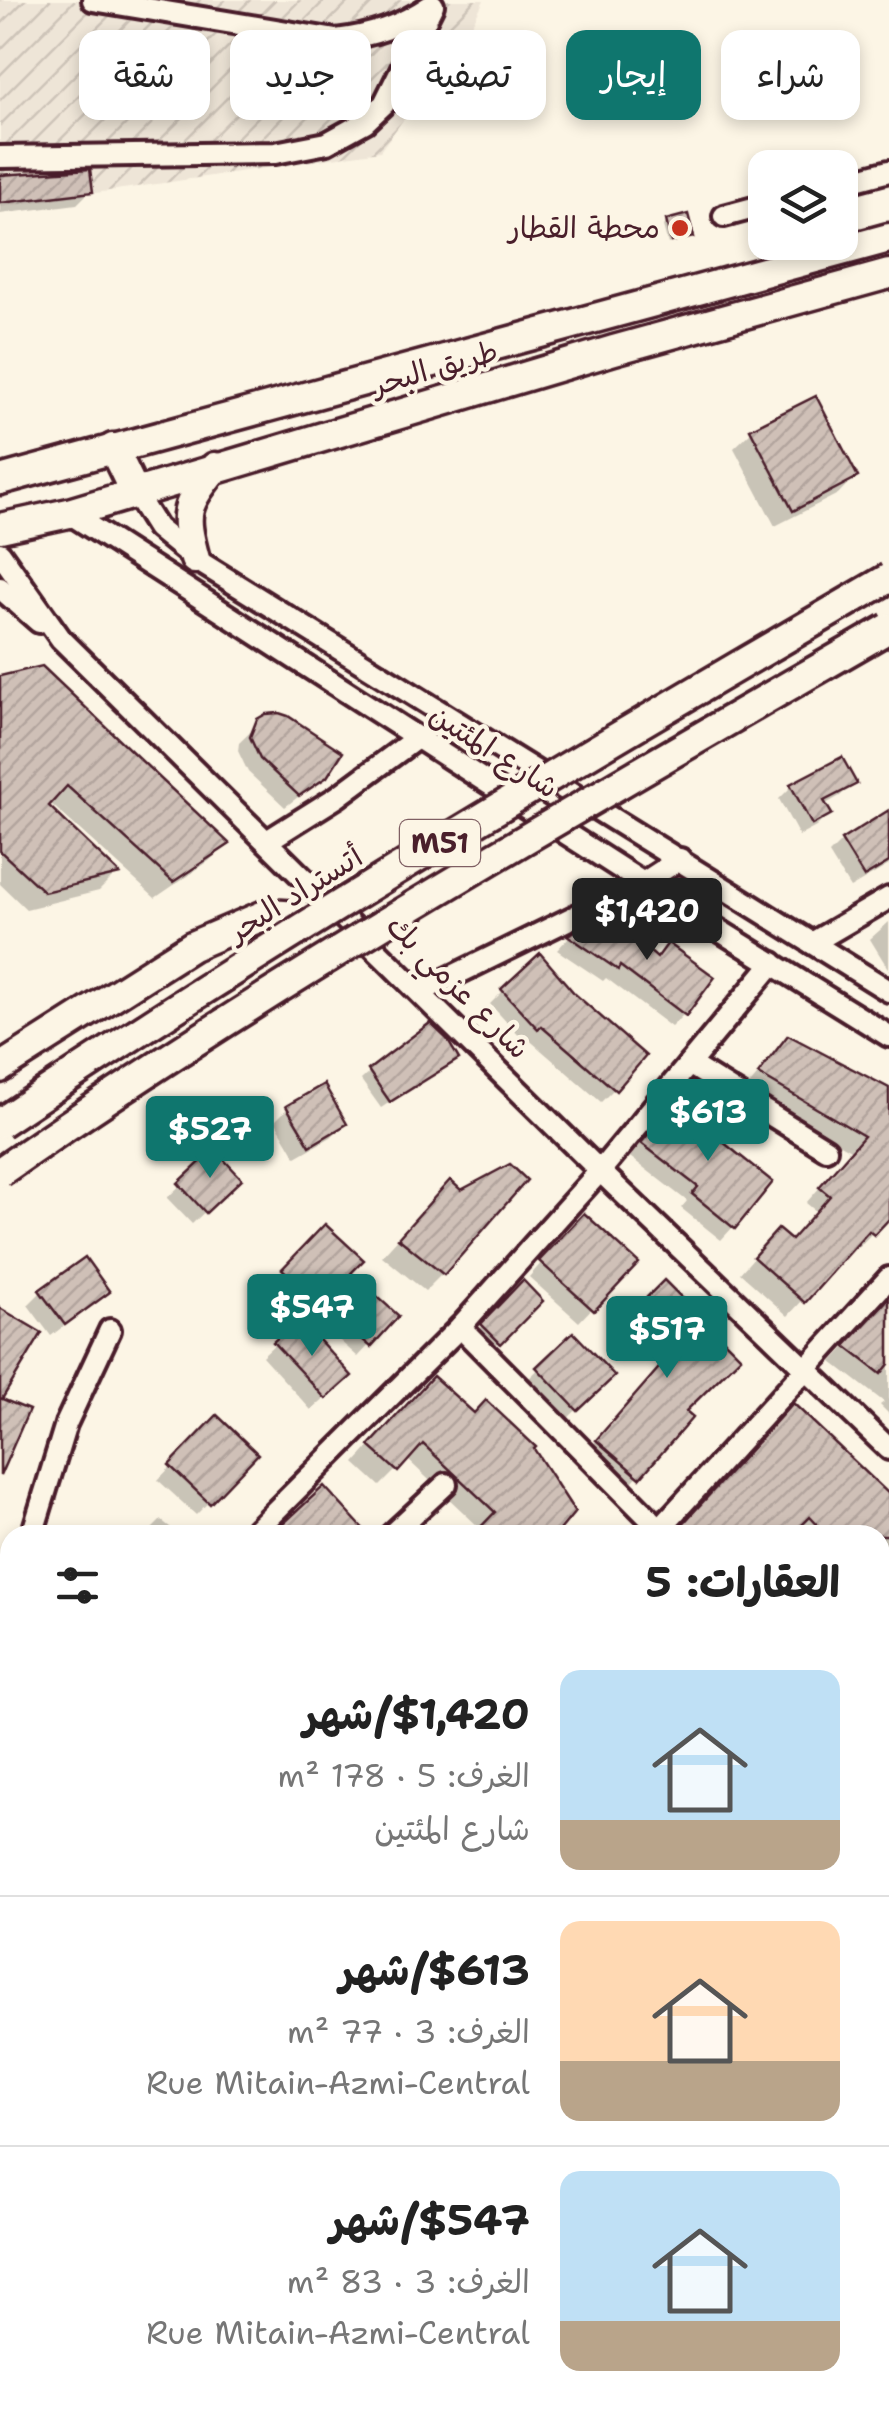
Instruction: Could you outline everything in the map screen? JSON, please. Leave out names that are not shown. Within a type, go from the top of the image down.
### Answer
[{"type":"highway","name":"طريق البحر","points":[[0,480],[889,238]]},
{"type":"highway","name":"طريق البحر","points":[[0,528],[69,513],[614,350],[889,274]]},
{"type":"highway","points":[[604,314],[614,350]]},
{"type":"highway","points":[[113,448],[135,494]]},
{"type":"highway","points":[[195,559],[187,530],[187,508],[215,467]]},
{"type":"highway","name":"أتستراد البحر","points":[[0,1123],[317,917],[889,578]]},
{"type":"highway","name":"M51","points":[[0,1172],[90,1109],[309,969],[889,628]]},
{"type":"highway","points":[[0,1068],[192,946],[267,914],[317,917]]},
{"type":"street","points":[[92,0],[336,40],[391,28],[435,2]]},
{"type":"street","points":[[0,156],[275,153],[327,143],[365,122],[384,104],[435,2]]},
{"type":"street","points":[[858,179],[889,171]]},
{"type":"street","points":[[724,216],[748,210]]},
{"type":"street","name":"شارع المئتين","points":[[135,494],[157,528],[195,559],[889,991]]},
{"type":"street","name":"شارع المئتين","points":[[69,513],[643,883],[889,1036]]},
{"type":"street","name":"شارع عزمي بك","points":[[0,553],[60,639],[600,1172],[889,1450]]},
{"type":"street","points":[[0,588],[60,639]]},
{"type":"street","points":[[267,840],[337,797],[418,737]]},
{"type":"street","points":[[420,992],[643,883],[680,859]]},
{"type":"street","points":[[812,943],[889,898]]},
{"type":"street","points":[[261,1525],[460,1327],[600,1172],[773,963]]},
{"type":"street","points":[[689,1064],[826,1149]]},
{"type":"street","points":[[667,1525],[889,1278]]},
{"type":"street","points":[[460,1327],[652,1525]]},
{"type":"street","points":[[35,1525],[66,1424],[110,1330]]},
{"type":"street","points":[[402,1525],[446,1484]]},
{"type":"shaded area","points":[[0,0],[484,0],[469,30],[391,30],[391,120],[403,120],[380,151],[0,207]]},
{"type":"building","points":[[90,169],[93,192],[0,203],[0,175]]},
{"type":"building","name":"محطة القطار","points":[[688,214],[694,237],[671,242],[666,220]]},
{"type":"building","points":[[816,396],[858,477],[793,511],[750,429]]},
{"type":"building","points":[[42,666],[230,844],[173,882],[67,786],[49,806],[120,874],[44,892],[0,851],[0,676]]},
{"type":"building","points":[[279,713],[343,752],[327,777],[299,796],[260,759],[250,737],[257,719]]},
{"type":"building","points":[[842,757],[857,784],[824,801],[832,814],[812,825],[790,784]]},
{"type":"building","points":[[889,810],[889,862],[864,877],[841,840]]},
{"type":"building","points":[[609,915],[657,958],[668,943],[715,977],[686,1016],[620,966],[618,970],[567,935]]},
{"type":"building","points":[[540,953],[575,994],[646,1056],[616,1091],[541,1026],[538,1029],[501,989]]},
{"type":"building","points":[[430,1023],[447,1039],[459,1059],[390,1102],[368,1070]]},
{"type":"building","points":[[788,1035],[889,1088],[889,1219],[874,1235],[869,1231],[805,1303],[753,1257],[778,1229],[791,1240],[830,1196],[819,1187],[864,1136],[758,1074]]},
{"type":"building","points":[[324,1084],[347,1124],[310,1146],[286,1106]]},
{"type":"building","points":[[677,1100],[773,1182],[735,1229],[692,1194],[698,1187],[641,1143]]},
{"type":"building","points":[[214,1149],[242,1179],[206,1213],[178,1183]]},
{"type":"building","points":[[510,1164],[527,1180],[444,1275],[398,1238],[450,1180],[461,1190]]},
{"type":"building","points":[[584,1213],[639,1263],[594,1311],[539,1261]]},
{"type":"building","points":[[325,1224],[364,1260],[351,1273],[399,1316],[371,1347],[282,1269]]},
{"type":"building","points":[[85,1257],[110,1292],[65,1325],[39,1290]]},
{"type":"building","points":[[523,1280],[543,1301],[501,1344],[481,1324]]},
{"type":"building","points":[[664,1280],[741,1357],[686,1411],[693,1417],[640,1478],[596,1440],[684,1339],[669,1324],[651,1341],[627,1317]]},
{"type":"building","points":[[889,1298],[889,1364],[881,1374],[845,1346]]},
{"type":"building","points":[[0,1308],[42,1333],[2,1399],[29,1410],[0,1476]]},
{"type":"building","points":[[299,1318],[352,1376],[326,1399],[273,1342]]},
{"type":"building","points":[[573,1332],[615,1376],[578,1411],[536,1367]]},
{"type":"building","points":[[433,1376],[474,1413],[486,1400],[536,1447],[575,1512],[564,1525],[483,1525],[495,1512],[423,1444],[398,1472],[369,1446]]},
{"type":"building","points":[[793,1403],[889,1494],[889,1525],[818,1525],[810,1517],[802,1525],[682,1525]]},
{"type":"building","points":[[217,1415],[258,1454],[210,1504],[169,1465]]},
{"type":"building","points":[[324,1486],[360,1525],[282,1525]]},
{"type":"place","name":"محطة القطار","points":[[680,228]]}]
